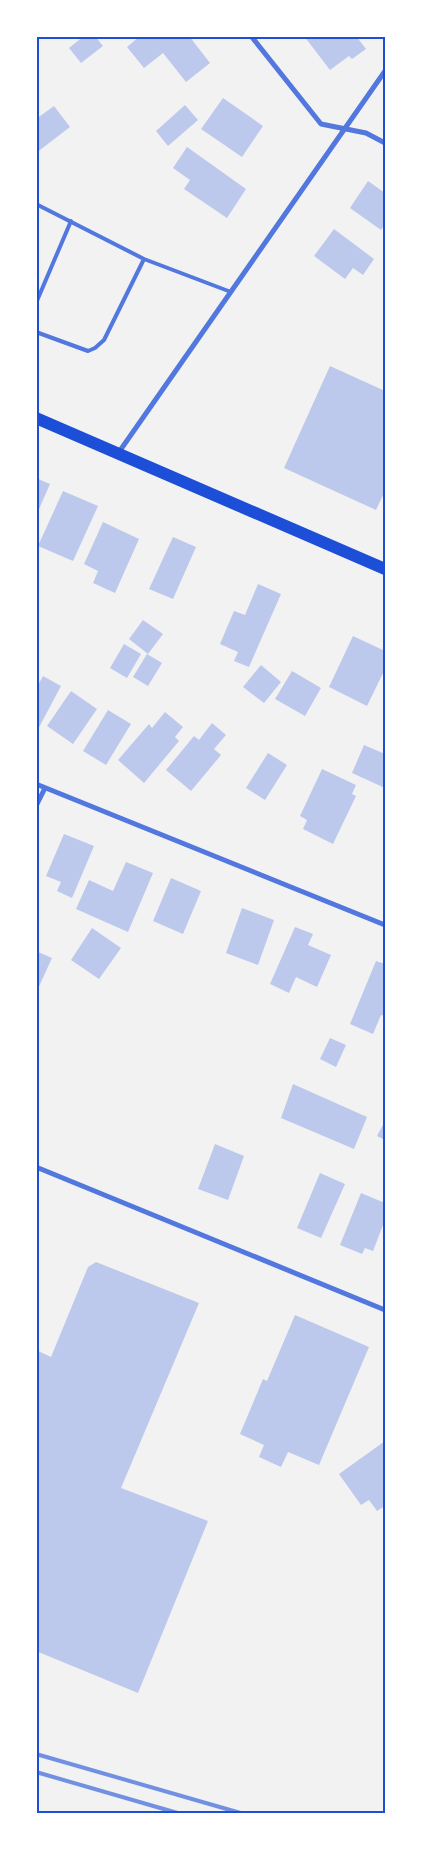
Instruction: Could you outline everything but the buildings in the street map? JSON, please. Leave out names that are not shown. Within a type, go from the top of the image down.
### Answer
[{"type":"main road","points":[[36,418],[385,569]]},
{"type":"street","points":[[251,36],[321,124],[366,133],[385,143]]},
{"type":"street","points":[[118,453],[385,71]]},
{"type":"street","points":[[36,784],[385,925]]},
{"type":"street","points":[[36,806],[45,788]]},
{"type":"street","points":[[36,1167],[385,1310]]},
{"type":"lane","points":[[36,204],[144,259],[231,292]]},
{"type":"lane","points":[[36,302],[71,221]]},
{"type":"lane","points":[[36,332],[88,351],[95,348],[104,340],[144,259]]},
{"type":"railway","points":[[36,1754],[244,1814]]},
{"type":"railway","points":[[36,1772],[181,1814]]}]
